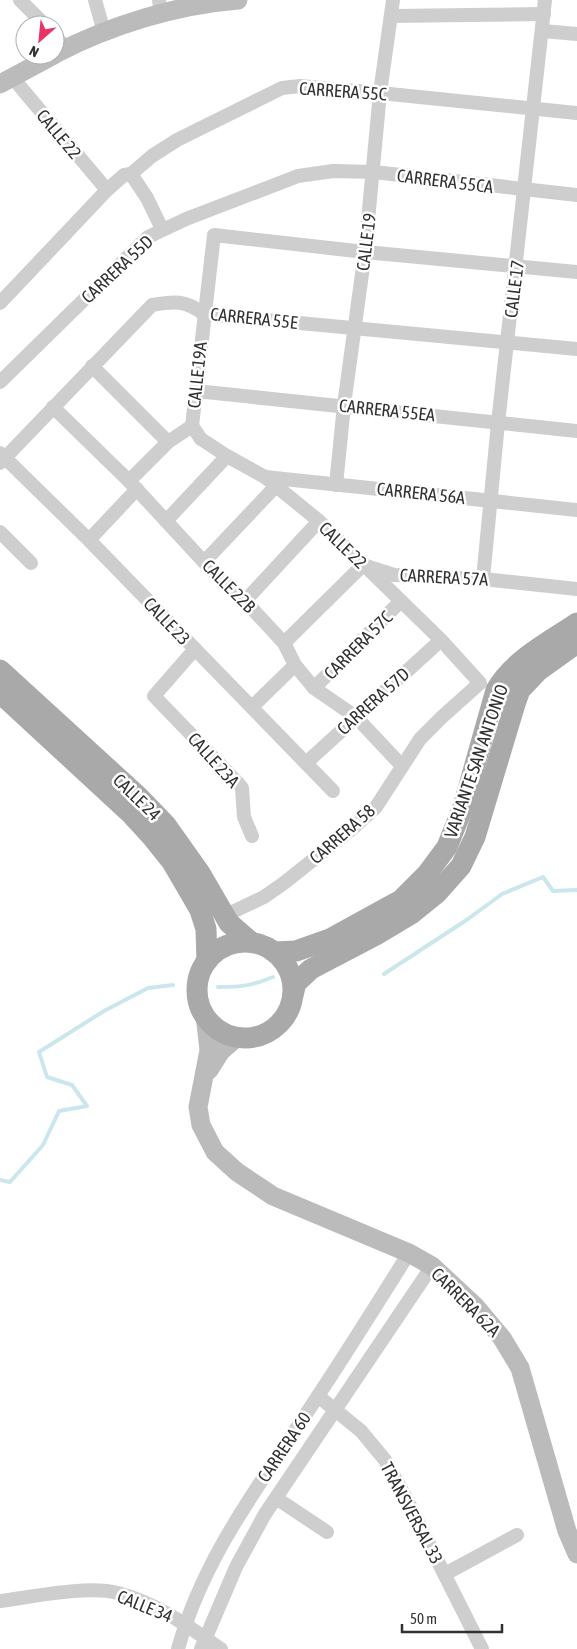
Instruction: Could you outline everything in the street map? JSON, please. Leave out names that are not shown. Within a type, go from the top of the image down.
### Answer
[{"type":"main road","name":"VARIANTE SAN ANTONIO","points":[[274,952],[296,951],[330,939],[401,900],[427,874],[447,847],[463,807],[501,681],[512,669],[529,656],[577,623]]},
{"type":"main road","name":"VARIANTE SAN ANTONIO","points":[[237,1037],[257,1036],[274,1028],[287,1013],[296,983],[311,969],[376,935],[411,914],[437,893],[460,866],[475,838],[514,704],[520,690],[538,671],[577,643]]},
{"type":"main road","name":"CALLE 24","points":[[0,670],[139,797],[166,825],[200,873],[224,916],[239,933],[251,942]]},
{"type":"main road","name":"CALLE 24","points":[[0,693],[130,813],[172,862],[200,910],[206,928],[207,961]]},
{"type":"main road","points":[[237,1037],[219,1029],[205,1015],[200,1004],[198,982],[201,971],[207,961],[216,952],[226,946],[239,942],[251,942]]},
{"type":"main road","name":"VARIANTE SAN ANTONIO","points":[[251,942],[274,952],[283,960],[293,983],[293,995]]},
{"type":"street","points":[[20,0],[35,15]]},
{"type":"street","points":[[95,0],[104,32]]},
{"type":"street","points":[[65,45],[104,32],[160,7],[227,0]]},
{"type":"street","name":"CALLE 19","points":[[336,485],[344,405],[374,172],[380,93],[393,0]]},
{"type":"street","points":[[391,16],[545,7]]},
{"type":"street","name":"CALLE 17","points":[[483,579],[498,423],[545,7]]},
{"type":"street","points":[[543,31],[577,34]]},
{"type":"street","points":[[6,80],[30,65]]},
{"type":"street","name":"CALLE 22","points":[[6,80],[107,190]]},
{"type":"street","name":"CARRERA 55C","points":[[0,303],[107,190],[124,175],[131,174],[152,156],[177,140],[282,88],[300,86],[533,107],[577,113]]},
{"type":"street","name":"CARRERA 55CA","points":[[313,172],[333,170],[374,172],[577,195]]},
{"type":"street","name":"CARRERA 55D","points":[[0,382],[148,237],[162,229],[298,176],[313,172]]},
{"type":"street","points":[[131,174],[147,198],[162,229]]},
{"type":"street","name":"CALLE 19A","points":[[192,426],[214,236],[365,252]]},
{"type":"street","points":[[365,252],[577,272]]},
{"type":"street","name":"CARRERA 55E","points":[[2,458],[152,305],[174,301],[192,305],[204,314],[577,349]]},
{"type":"street","points":[[92,366],[168,442]]},
{"type":"street","name":"CARRERA 55EA","points":[[196,391],[344,405],[577,431]]},
{"type":"street","name":"CALLE 22B","points":[[53,407],[133,485],[204,562],[245,601],[284,643],[295,665],[314,688],[356,717],[402,766]]},
{"type":"street","points":[[88,540],[168,442],[192,426]]},
{"type":"street","name":"CALLE 22","points":[[192,426],[202,439],[227,456],[265,477],[319,521],[441,640],[480,683]]},
{"type":"street","points":[[166,522],[227,456]]},
{"type":"street","name":"CALLE 23","points":[[2,458],[88,540],[333,791]]},
{"type":"street","name":"CARRERA 56A","points":[[265,477],[577,510]]},
{"type":"street","points":[[204,562],[275,487]]},
{"type":"street","points":[[245,601],[319,521]]},
{"type":"street","points":[[0,532],[32,563]]},
{"type":"street","points":[[284,643],[363,565]]},
{"type":"street","name":"CARRERA 57A","points":[[363,565],[394,575],[483,579],[577,589]]},
{"type":"street","name":"CARRERA 57C","points":[[314,688],[401,601]]},
{"type":"street","name":"CARRERA 57D","points":[[306,763],[441,640]]},
{"type":"street","name":"CALLE 23A","points":[[195,649],[154,696],[242,788],[244,817],[252,836]]},
{"type":"street","points":[[252,707],[295,665]]},
{"type":"street","name":"CARRERA 58","points":[[224,916],[264,897],[353,828],[376,806],[420,739],[480,683]]},
{"type":"street","name":"CARRERA 62A","points":[[205,1015],[209,1050],[198,1107],[201,1125],[214,1152],[236,1172],[273,1196],[409,1253],[432,1266],[476,1307],[502,1338],[520,1368],[567,1531],[577,1554]]},
{"type":"street","name":"CARRERA 62A","points":[[203,1082],[221,1051],[237,1037]]},
{"type":"street","name":"CARRERA 60","points":[[178,1649],[195,1596],[231,1526],[318,1396],[409,1253]]},
{"type":"street","name":"CARRERA 60","points":[[203,1643],[236,1567],[276,1498],[432,1266]]},
{"type":"street","name":"TRANSVERSAL 33","points":[[318,1396],[361,1431],[385,1460],[403,1491],[482,1649]]},
{"type":"street","points":[[276,1498],[327,1532]]},
{"type":"street","points":[[444,1574],[518,1536]]},
{"type":"street","name":"CALLE 34","points":[[0,1601],[82,1591],[116,1593],[149,1604],[185,1623],[203,1643],[221,1649]]},
{"type":"waterway","points":[[384,974],[468,919],[502,894],[543,877],[553,891],[577,890]]},
{"type":"waterway","points":[[218,987],[246,985],[273,977]]},
{"type":"waterway","points":[[0,1180],[10,1182],[43,1145],[59,1111],[87,1106],[72,1085],[47,1077],[39,1052],[104,1011],[148,988],[173,985]]}]
